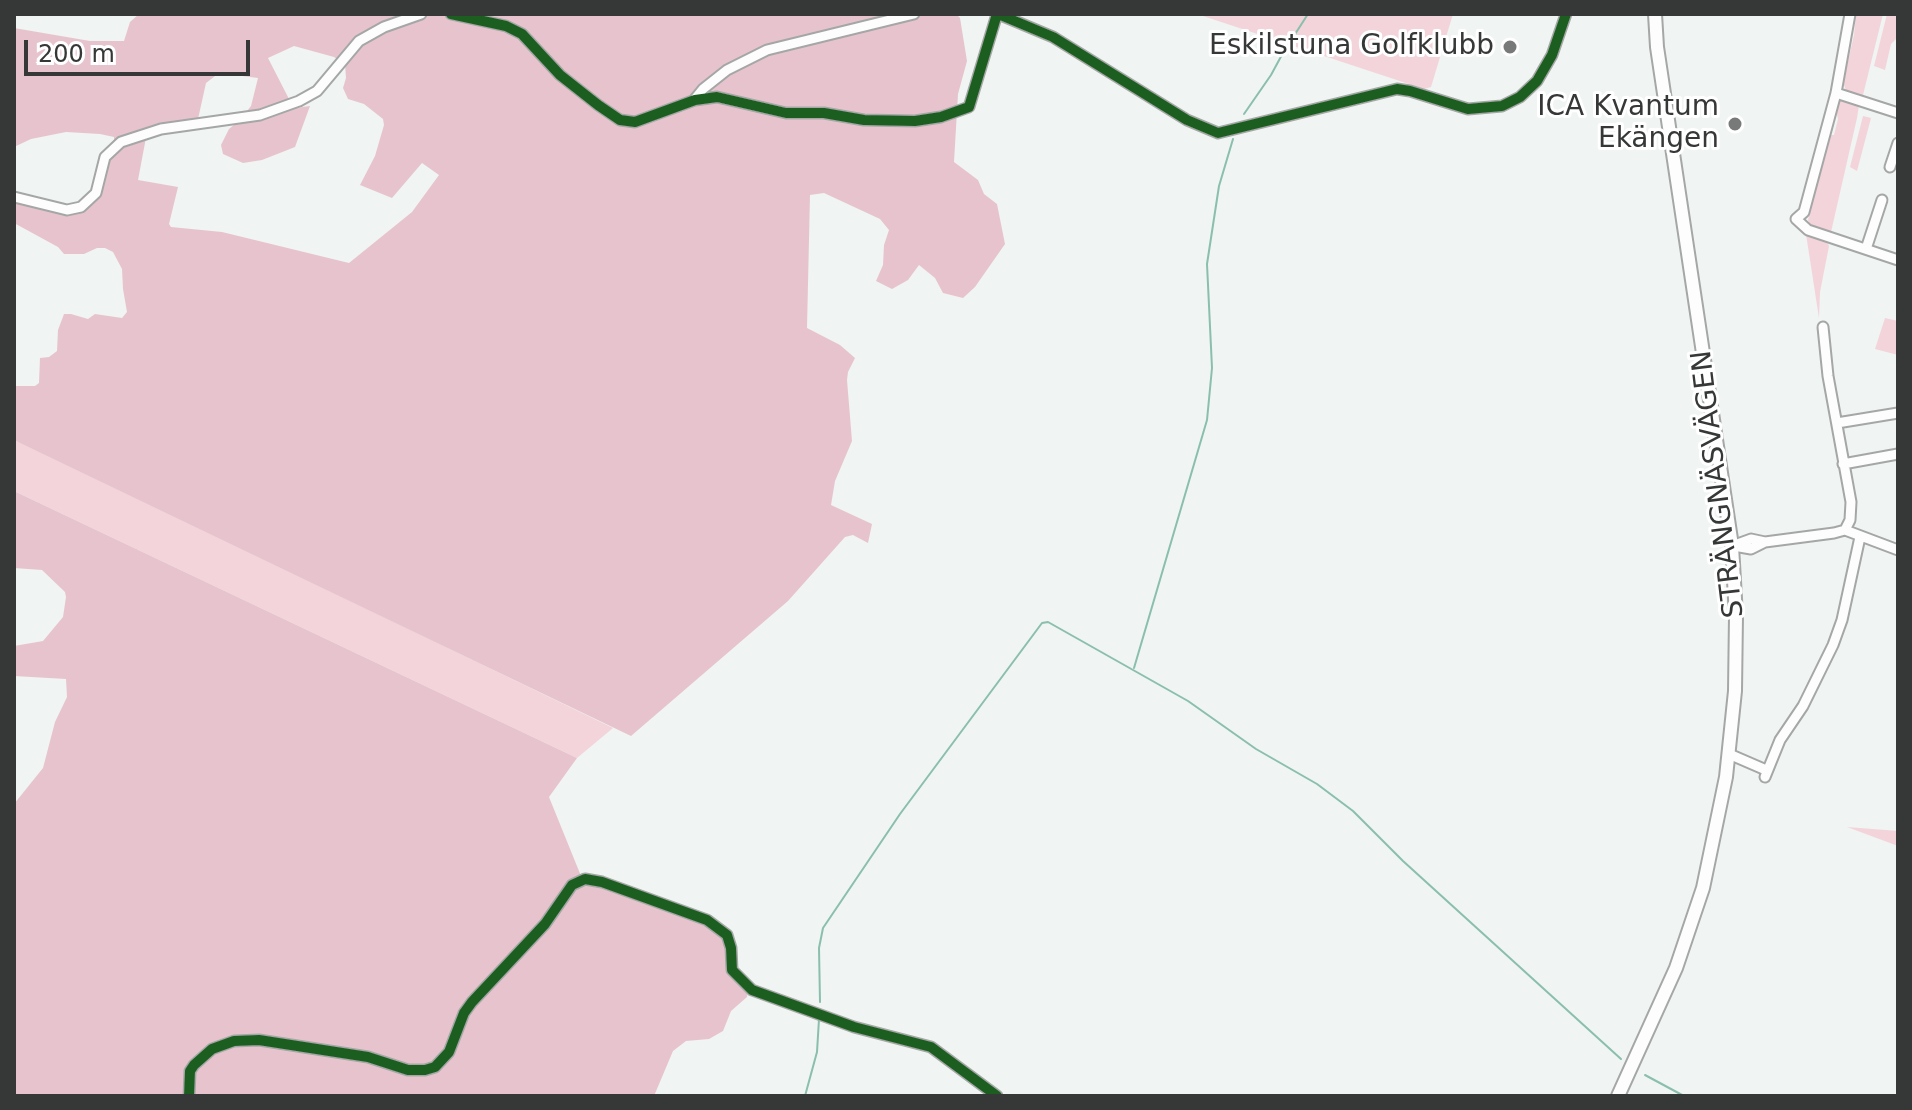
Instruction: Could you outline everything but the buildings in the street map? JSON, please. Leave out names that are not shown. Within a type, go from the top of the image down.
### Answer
[{"type":"main road","name":"STRÄNGNÄSVÄGEN","points":[[1648,14],[1657,47]]},
{"type":"main road","name":"STRÄNGNÄSVÄGEN","points":[[1618,1096],[1676,968],[1712,852],[1729,754],[1736,646],[1732,546],[1657,47],[1655,14]]},
{"type":"street","points":[[14,197],[67,210],[81,207],[96,193],[105,157],[121,142],[161,129],[260,115],[299,101],[317,91],[359,41],[384,27],[421,14]]},
{"type":"street","points":[[451,14],[506,26],[522,34],[560,75],[620,120],[635,122],[694,100],[727,98],[775,112],[824,113],[864,120],[915,121],[941,117],[969,107],[998,14],[1053,37],[1187,120],[1218,133],[1397,89],[1468,109],[1502,106],[1520,97],[1537,81],[1552,55],[1566,14]]},
{"type":"street","points":[[694,100],[727,70],[767,50],[914,14]]},
{"type":"street","points":[[1850,14],[1836,93],[1804,212],[1796,219],[1808,230],[1898,260]]},
{"type":"street","points":[[1836,93],[1898,113]]},
{"type":"street","points":[[1890,167],[1898,143]]},
{"type":"street","points":[[1866,249],[1882,200]]},
{"type":"street","points":[[1823,327],[1851,511],[1845,530]]},
{"type":"street","points":[[1837,423],[1898,413]]},
{"type":"street","points":[[1843,464],[1898,454]]},
{"type":"street","points":[[1732,546],[1751,549],[1765,542],[1845,530],[1898,550]]},
{"type":"street","points":[[1729,754],[1765,774],[1780,740],[1820,674],[1833,645],[1842,620],[1860,537]]},
{"type":"street","points":[[189,1096],[190,1071],[194,1065],[212,1049],[234,1041],[259,1040],[368,1057],[408,1070],[435,1067],[449,1052],[464,1013],[472,1002],[545,924],[572,885],[585,879],[602,882],[707,920],[727,935],[732,970],[752,990],[854,1027],[931,1047],[997,1096]]},
{"type":"shaded area","points":[[139,14],[956,14],[960,18],[967,61],[958,94],[954,162],[978,180],[984,194],[997,204],[1005,244],[975,287],[963,298],[943,293],[935,278],[919,265],[908,280],[892,289],[876,281],[883,265],[889,230],[880,219],[824,193],[810,195],[807,328],[840,345],[855,358],[847,380],[852,441],[835,481],[831,505],[872,524],[868,543],[853,535],[845,537],[788,601],[631,736],[14,440],[14,386],[35,386],[39,383],[40,358],[49,357],[57,351],[58,330],[64,314],[88,319],[95,314],[122,318],[127,312],[122,269],[113,252],[97,248],[84,254],[64,254],[58,247],[14,223],[14,194],[68,205],[86,200],[94,186],[105,149],[114,137],[66,132],[31,139],[14,147],[14,28],[90,41],[124,41],[130,22]],"holes":[[[294,46],[334,57],[345,64],[343,88],[348,99],[364,104],[383,119],[375,156],[360,185],[392,198],[422,163],[439,175],[412,212],[349,263],[222,232],[171,227],[169,224],[178,187],[138,180],[148,127],[198,119],[206,83],[219,73],[258,78],[251,106],[243,116],[294,101],[289,99],[268,58]]]},
{"type":"shaded area","points":[[1197,14],[1453,14],[1431,87],[1424,89]]},
{"type":"shaded area","points":[[1856,14],[1883,14],[1863,95],[1846,90],[1843,83]]},
{"type":"shaded area","points":[[1887,14],[1898,14],[1898,37],[1891,44],[1885,70],[1874,66]]},
{"type":"shaded area","points":[[1847,100],[1859,105],[1857,118],[1831,232],[1825,232],[1810,226],[1808,220],[1831,135],[1834,135],[1838,119],[1836,110],[1840,101]]},
{"type":"shaded area","points":[[310,106],[295,147],[262,160],[243,163],[223,154],[221,145],[229,129],[236,123]]},
{"type":"shaded area","points":[[1863,116],[1871,118],[1857,171],[1850,167]]},
{"type":"shaded area","points":[[1806,234],[1827,242],[1829,246],[1820,292],[1819,318]]},
{"type":"shaded area","points":[[1885,318],[1898,321],[1898,355],[1875,349]]},
{"type":"shaded area","points":[[14,440],[613,728],[577,758],[14,491]]},
{"type":"shaded area","points":[[14,491],[577,758],[549,797],[581,876],[575,879],[544,921],[466,1004],[449,1048],[433,1064],[423,1068],[400,1065],[370,1053],[248,1036],[237,1037],[199,1055],[187,1096],[14,1096],[14,804],[43,768],[55,722],[67,697],[66,679],[14,676],[14,646],[43,641],[63,617],[66,597],[65,592],[42,570],[14,568]]},
{"type":"shaded area","points":[[1847,827],[1898,831],[1898,846],[1890,843]]},
{"type":"shaded area","points":[[587,881],[698,918],[726,937],[729,967],[748,990],[747,997],[731,1011],[723,1031],[709,1039],[686,1041],[673,1051],[654,1096],[190,1096],[194,1071],[202,1058],[237,1041],[325,1050],[398,1068],[435,1068],[470,1007],[550,924],[579,884]]},
{"type":"waterway","points":[[1288,45],[1308,14]]},
{"type":"waterway","points":[[1244,114],[1284,51]]},
{"type":"waterway","points":[[1134,668],[1207,420],[1212,368],[1207,264],[1219,186],[1233,139]]},
{"type":"waterway","points":[[820,1002],[819,948],[823,928],[900,814],[1042,623],[1048,622],[1188,701],[1256,749],[1317,784],[1353,811],[1403,861],[1621,1059]]},
{"type":"waterway","points":[[805,1096],[817,1052],[819,1019]]},
{"type":"waterway","points":[[1645,1075],[1684,1096]]},
{"type":"cycle path","points":[[451,14],[506,26],[522,34],[560,75],[598,105],[620,120],[635,122],[695,100],[717,97],[786,113],[824,113],[864,120],[915,121],[941,117],[969,107],[997,14]]},
{"type":"cycle path","points":[[998,14],[1053,37],[1187,120],[1218,133],[1397,89],[1468,109],[1502,106],[1520,97],[1537,81],[1552,55],[1566,14]]},
{"type":"cycle path","points":[[189,1096],[190,1071],[194,1065],[212,1049],[234,1041],[259,1040],[368,1057],[408,1070],[435,1067],[449,1052],[464,1013],[472,1002],[545,924],[572,885],[585,879],[602,882],[707,920],[727,935],[732,970],[752,990],[854,1027],[931,1047],[997,1096]]},
{"type":"place","name":"Eskilstuna Golfklubb","points":[[1510,47]]},
{"type":"place","name":"ICA Kvantum Ekängen","points":[[1735,124]]}]
